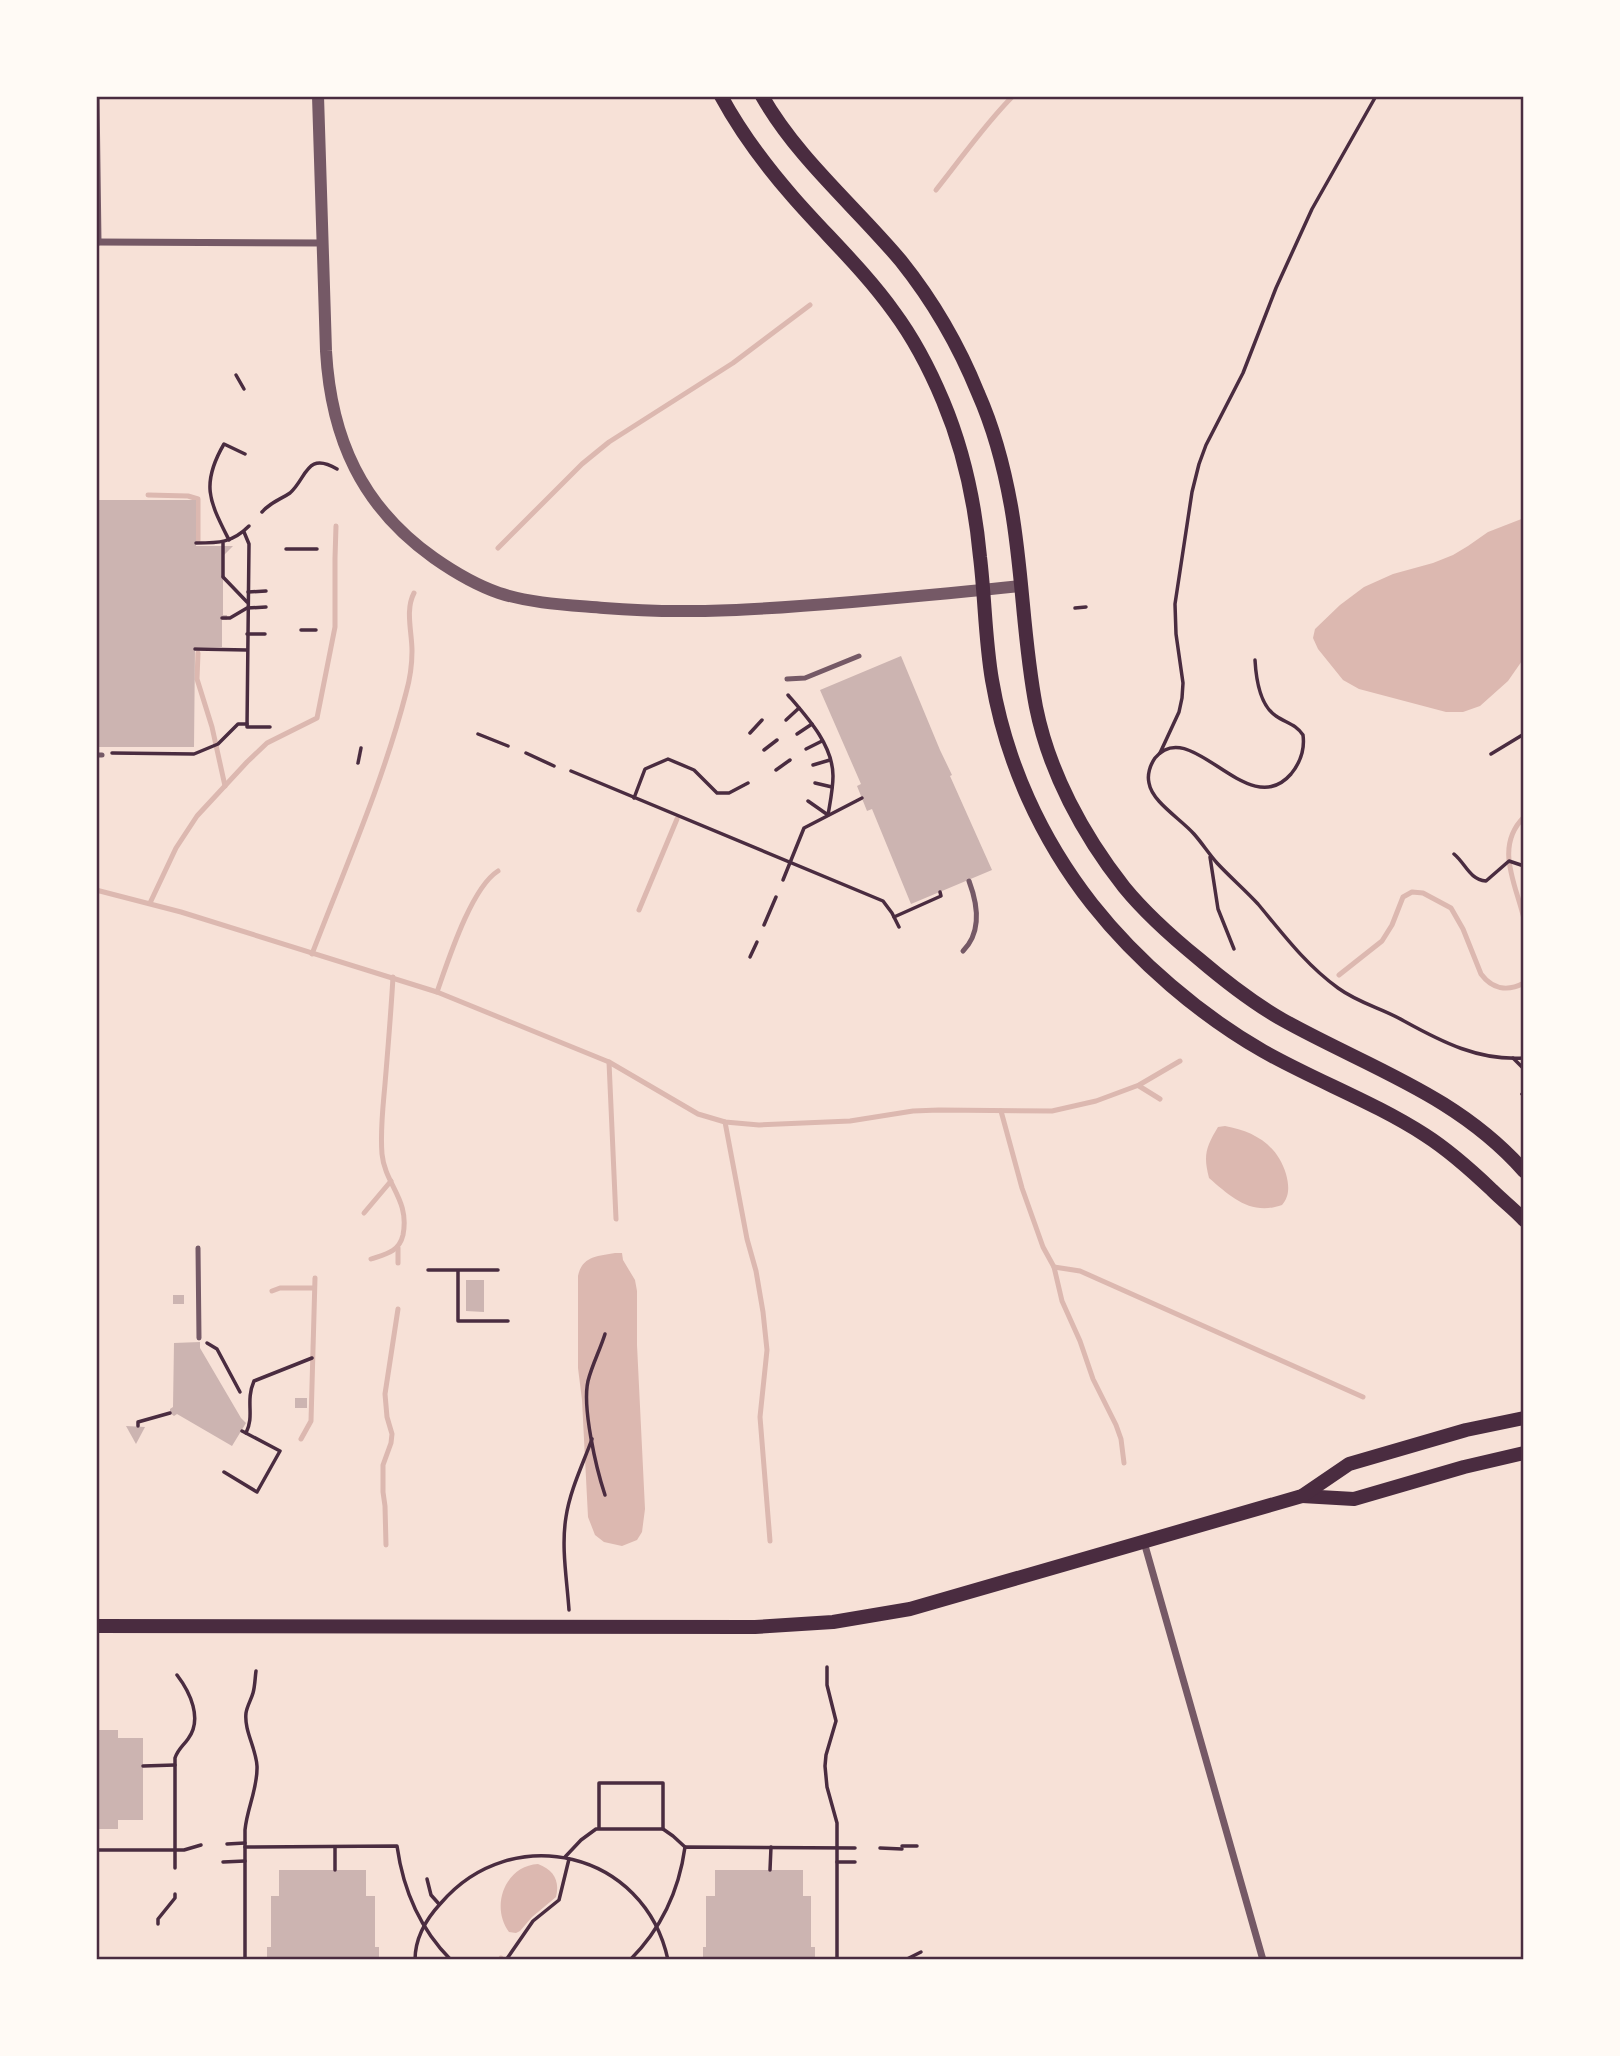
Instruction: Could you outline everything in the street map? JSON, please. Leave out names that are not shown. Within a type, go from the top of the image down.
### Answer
[{"type":"main road","points":[[721,96],[758,154],[897,316],[918,350],[944,405],[967,474],[978,534],[992,680],[1003,727],[1020,782],[1045,834],[1068,871],[1111,928],[1139,956],[1226,1028],[1273,1056],[1426,1135],[1470,1169],[1524,1220]]},
{"type":"main road","points":[[762,96],[802,153],[908,271],[954,340],[981,399],[1000,456],[1012,509],[1033,691],[1040,721],[1065,793],[1108,865],[1140,906],[1243,995],[1286,1022],[1438,1099],[1492,1139],[1524,1171]]},
{"type":"main road","points":[[96,1626],[787,1626],[860,1619],[925,1605],[1302,1496],[1349,1464],[1466,1430],[1524,1418]]},
{"type":"main road","points":[[1302,1496],[1354,1499],[1524,1453]]},
{"type":"street","points":[[96,96],[97,242],[322,243]]},
{"type":"street","points":[[318,96],[328,385],[333,414],[349,458],[373,499],[396,527],[426,553],[473,582],[500,593],[540,602],[655,611],[775,608],[1020,586]]},
{"type":"street","points":[[1144,1542],[1263,1960]]},
{"type":"lane","points":[[787,679],[805,678],[859,656]]},
{"type":"lane","points":[[963,951],[972,939],[976,922],[975,902],[969,881]]},
{"type":"lane","points":[[198,1248],[199,1338]]},
{"type":"path","points":[[1376,96],[1302,231],[1276,288],[1243,373],[1199,464],[1192,492],[1175,604],[1183,683],[1182,698],[1175,721],[1149,773],[1150,790],[1193,833],[1303,957],[1351,996],[1450,1045],[1482,1055],[1524,1058]]},
{"type":"path","points":[[236,375],[244,388]]},
{"type":"path","points":[[229,540],[214,511],[210,490],[211,475],[224,444],[245,454]]},
{"type":"path","points":[[262,512],[272,502],[292,491],[311,466],[323,463],[342,471]]},
{"type":"path","points":[[196,543],[223,543],[244,532],[249,526]]},
{"type":"path","points":[[244,532],[248,544],[247,727],[270,727]]},
{"type":"path","points":[[223,543],[223,577],[247,602]]},
{"type":"path","points":[[286,549],[317,549]]},
{"type":"path","points":[[248,592],[266,591]]},
{"type":"path","points":[[222,618],[230,618],[247,608],[265,607]]},
{"type":"path","points":[[1075,608],[1086,607]]},
{"type":"path","points":[[300,630],[316,630]]},
{"type":"path","points":[[247,634],[265,634]]},
{"type":"path","points":[[195,649],[247,650]]},
{"type":"path","points":[[1159,754],[1172,748],[1186,749],[1260,788],[1272,788],[1288,778],[1301,757],[1303,735],[1295,726],[1275,716],[1266,706],[1258,684],[1255,660]]},
{"type":"path","points":[[788,695],[812,724],[830,760],[833,774],[828,815]]},
{"type":"path","points":[[786,720],[799,708]]},
{"type":"path","points":[[750,733],[762,720]]},
{"type":"path","points":[[111,753],[194,754],[218,744],[238,724],[247,723]]},
{"type":"path","points":[[797,734],[812,724]]},
{"type":"path","points":[[478,734],[508,746]]},
{"type":"path","points":[[1491,754],[1524,734]]},
{"type":"path","points":[[764,750],[777,740]]},
{"type":"path","points":[[806,749],[822,741]]},
{"type":"path","points":[[358,763],[362,748]]},
{"type":"path","points":[[526,754],[554,766]]},
{"type":"path","points":[[634,798],[645,769],[668,759],[694,769],[717,793],[729,793],[748,783]]},
{"type":"path","points":[[776,769],[790,760]]},
{"type":"path","points":[[813,765],[830,760]]},
{"type":"path","points":[[571,771],[883,901],[899,927]]},
{"type":"path","points":[[815,783],[832,787]]},
{"type":"path","points":[[783,880],[803,830],[862,798]]},
{"type":"path","points":[[808,801],[828,815]]},
{"type":"path","points":[[1210,854],[1217,909],[1234,949]]},
{"type":"path","points":[[1454,854],[1468,872],[1480,881],[1486,881],[1509,861],[1524,866]]},
{"type":"path","points":[[894,917],[942,895],[940,892]]},
{"type":"path","points":[[764,925],[776,897]]},
{"type":"path","points":[[750,957],[757,942]]},
{"type":"path","points":[[1513,1058],[1524,1069]]},
{"type":"path","points":[[428,1270],[498,1270]]},
{"type":"path","points":[[458,1270],[458,1321],[508,1321]]},
{"type":"path","points":[[458,1309],[466,1308]]},
{"type":"path","points":[[605,1334],[587,1391],[592,1439],[605,1494]]},
{"type":"path","points":[[199,1338],[217,1349],[240,1392]]},
{"type":"path","points":[[224,1472],[257,1494],[280,1451],[244,1432],[251,1420],[248,1398],[254,1381],[312,1358]]},
{"type":"path","points":[[138,1426],[138,1422],[170,1413]]},
{"type":"path","points":[[570,1626],[565,1519],[592,1439]]},
{"type":"path","points":[[827,1667],[827,1685],[836,1721],[826,1755],[826,1779],[836,1815],[837,1960]]},
{"type":"path","points":[[227,1959],[245,1959],[246,1818],[257,1773],[256,1757],[246,1719],[256,1671]]},
{"type":"path","points":[[175,1868],[176,1754],[190,1736],[195,1719],[191,1701],[177,1675]]},
{"type":"path","points":[[143,1766],[175,1766]]},
{"type":"path","points":[[599,1829],[598,1783],[663,1783],[663,1829]]},
{"type":"path","points":[[506,1960],[533,1920],[559,1900],[567,1858],[588,1834],[599,1829],[663,1829],[685,1847],[855,1848]]},
{"type":"path","points":[[227,1844],[397,1846],[408,1894],[424,1926],[451,1960]]},
{"type":"path","points":[[96,1850],[175,1850],[201,1845]]},
{"type":"path","points":[[880,1848],[917,1846]]},
{"type":"path","points":[[335,1847],[335,1870]]},
{"type":"path","points":[[630,1960],[656,1927],[673,1895],[685,1847]]},
{"type":"path","points":[[770,1870],[771,1847]]},
{"type":"path","points":[[415,1960],[416,1945],[424,1926],[439,1904],[460,1883],[490,1865],[534,1855],[567,1858],[596,1867],[628,1888],[642,1903],[656,1927],[668,1960]]},
{"type":"path","points":[[223,1862],[245,1861]]},
{"type":"path","points":[[837,1862],[855,1862]]},
{"type":"path","points":[[427,1879],[430,1895],[439,1904]]},
{"type":"path","points":[[158,1924],[158,1919],[175,1898],[175,1894]]},
{"type":"path","points":[[905,1960],[921,1952]]},
{"type":"shaded area","points":[[1524,518],[1524,658],[1508,681],[1480,706],[1463,712],[1446,712],[1359,689],[1343,680],[1318,649],[1313,638],[1315,629],[1364,587],[1393,574],[1453,555],[1488,532]]},
{"type":"shaded area","points":[[1225,1126],[1254,1135],[1277,1155],[1288,1182],[1288,1194],[1282,1205],[1261,1208],[1242,1203],[1209,1178],[1206,1163],[1208,1146],[1218,1127]]},
{"type":"shaded area","points":[[622,1253],[623,1260],[635,1280],[637,1291],[645,1509],[642,1532],[637,1540],[622,1546],[604,1542],[595,1535],[588,1517],[578,1368],[580,1269],[592,1258]]},
{"type":"shaded area","points":[[538,1864],[548,1869],[554,1877],[556,1897],[520,1931],[509,1932],[501,1911],[504,1889],[517,1872],[526,1866]]},
{"type":"building","points":[[96,500],[196,500],[196,546],[233,546],[223,556],[223,615],[227,615],[227,620],[222,620],[222,647],[195,647],[194,747],[96,747]]},
{"type":"building","points":[[901,656],[992,870],[911,904],[872,809],[867,811],[857,786],[861,784],[820,690]]},
{"type":"building","points":[[466,1280],[484,1280],[484,1312],[466,1311]]},
{"type":"building","points":[[173,1295],[184,1295],[184,1304],[173,1304]]},
{"type":"building","points":[[200,1342],[200,1348],[246,1423],[232,1446],[177,1414],[174,1416],[170,1413],[173,1407],[174,1343]]},
{"type":"building","points":[[295,1398],[307,1398],[307,1408],[295,1408]]},
{"type":"building","points":[[126,1426],[145,1427],[136,1444]]},
{"type":"building","points":[[96,1730],[118,1730],[118,1738],[143,1738],[143,1820],[118,1820],[118,1829],[96,1829]]},
{"type":"building","points":[[279,1870],[366,1870],[366,1896],[375,1896],[375,1947],[379,1947],[379,1960],[267,1960],[267,1947],[271,1947],[271,1896],[279,1896]]},
{"type":"building","points":[[715,1870],[803,1870],[803,1896],[811,1896],[811,1947],[815,1947],[815,1960],[703,1960],[703,1947],[706,1947],[706,1896],[715,1896]]},
{"type":"waterway","points":[[936,190],[982,130],[1013,96]]},
{"type":"waterway","points":[[498,548],[582,464],[609,442],[733,363],[810,305]]},
{"type":"waterway","points":[[148,495],[188,496],[198,499],[198,540]]},
{"type":"waterway","points":[[150,903],[176,848],[197,816],[267,743],[317,718],[335,627],[336,526]]},
{"type":"waterway","points":[[312,954],[363,825],[397,726],[410,672],[412,651],[409,614],[414,593]]},
{"type":"waterway","points":[[198,653],[197,679],[212,727],[225,786]]},
{"type":"waterway","points":[[1524,817],[1515,829],[1509,853],[1524,919]]},
{"type":"waterway","points":[[639,910],[677,819]]},
{"type":"waterway","points":[[437,992],[470,909],[488,880],[498,871]]},
{"type":"waterway","points":[[96,890],[181,912],[437,992],[609,1062],[698,1114],[725,1122],[759,1125],[850,1121],[913,1111],[939,1110],[1052,1111],[1096,1101],[1139,1085],[1180,1061]]},
{"type":"waterway","points":[[1339,975],[1382,941],[1392,925],[1403,897],[1412,892],[1423,893],[1451,908],[1463,929],[1481,974],[1490,983],[1506,988],[1524,983]]},
{"type":"waterway","points":[[371,1259],[391,1252],[403,1235],[403,1212],[384,1165],[381,1145],[393,977]]},
{"type":"waterway","points":[[609,1062],[616,1219]]},
{"type":"waterway","points":[[1139,1086],[1160,1099]]},
{"type":"waterway","points":[[1001,1111],[1022,1188],[1043,1247],[1054,1267],[1062,1301],[1093,1379],[1116,1425],[1124,1463]]},
{"type":"waterway","points":[[725,1122],[763,1312],[767,1350],[760,1417],[770,1541]]},
{"type":"waterway","points":[[364,1213],[391,1181]]},
{"type":"waterway","points":[[398,1248],[398,1263]]},
{"type":"waterway","points":[[1054,1267],[1080,1271],[1363,1397]]},
{"type":"waterway","points":[[301,1439],[311,1421],[315,1278]]},
{"type":"waterway","points":[[272,1291],[280,1288],[314,1288]]},
{"type":"waterway","points":[[386,1545],[383,1465],[392,1434],[385,1394],[398,1309]]}]
